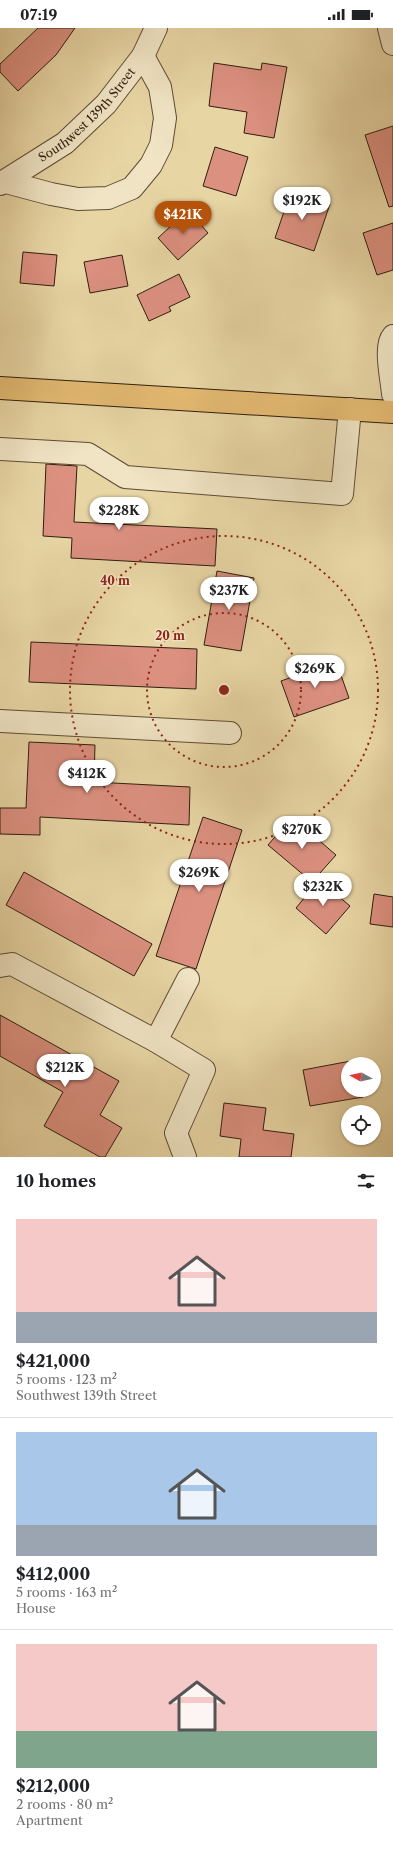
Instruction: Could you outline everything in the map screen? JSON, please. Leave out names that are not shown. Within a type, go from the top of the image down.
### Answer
[{"type":"main road","points":[[0,388],[393,412]]},
{"type":"street","name":"Southwest 139th Street","points":[[3,183],[65,143],[106,104],[143,56],[156,28]]},
{"type":"street","points":[[389,28],[393,44]]},
{"type":"street","points":[[3,183],[78,199],[108,198],[132,188],[151,165],[162,145],[165,118],[160,87],[143,56]]},
{"type":"street","points":[[393,336],[390,339],[389,348],[393,394]]},
{"type":"street","points":[[0,449],[88,454],[125,477],[342,494],[350,409]]},
{"type":"street","points":[[0,721],[230,733]]},
{"type":"street","points":[[0,966],[12,964],[156,1041],[204,1070],[176,1133],[185,1157]]},
{"type":"street","points":[[156,1041],[188,979]]},
{"type":"building","points":[[38,28],[75,28],[56,55],[18,91],[0,72],[0,64]]},
{"type":"building","points":[[214,63],[261,70],[262,63],[287,67],[274,138],[244,133],[247,112],[209,106]]},
{"type":"building","points":[[393,126],[393,206],[389,207],[365,135]]},
{"type":"building","points":[[215,147],[248,157],[236,196],[203,186]]},
{"type":"building","points":[[291,191],[330,204],[314,251],[275,238]]},
{"type":"building","points":[[188,210],[208,233],[178,260],[158,238]]},
{"type":"building","points":[[393,223],[393,270],[377,275],[363,233]]},
{"type":"building","points":[[23,252],[57,255],[54,286],[20,283]]},
{"type":"building","points":[[122,255],[128,286],[90,293],[84,262]]},
{"type":"building","points":[[179,274],[190,297],[169,307],[171,311],[149,321],[137,295]]},
{"type":"building","points":[[46,464],[77,466],[74,522],[217,529],[215,566],[71,558],[72,538],[43,536]]},
{"type":"building","points":[[217,571],[254,578],[241,651],[204,645]]},
{"type":"building","points":[[31,642],[197,649],[196,689],[29,682]]},
{"type":"building","points":[[336,661],[349,698],[294,717],[281,681]]},
{"type":"building","points":[[29,742],[95,745],[94,782],[190,787],[189,825],[40,817],[40,835],[0,834],[0,808],[26,808]]},
{"type":"building","points":[[203,817],[242,830],[196,969],[156,956]]},
{"type":"building","points":[[292,817],[336,855],[312,882],[268,845]]},
{"type":"building","points":[[24,872],[152,944],[134,976],[6,905]]},
{"type":"building","points":[[319,880],[350,906],[326,934],[296,908]]},
{"type":"building","points":[[374,894],[393,897],[393,927],[370,924]]},
{"type":"building","points":[[0,1015],[119,1081],[100,1115],[122,1128],[105,1157],[100,1157],[44,1126],[63,1092],[0,1056]]},
{"type":"building","points":[[341,1063],[341,1097],[363,1097],[310,1106],[303,1070]]},
{"type":"building","points":[[224,1103],[266,1108],[263,1130],[294,1134],[291,1157],[239,1157],[241,1139],[220,1136]]}]
